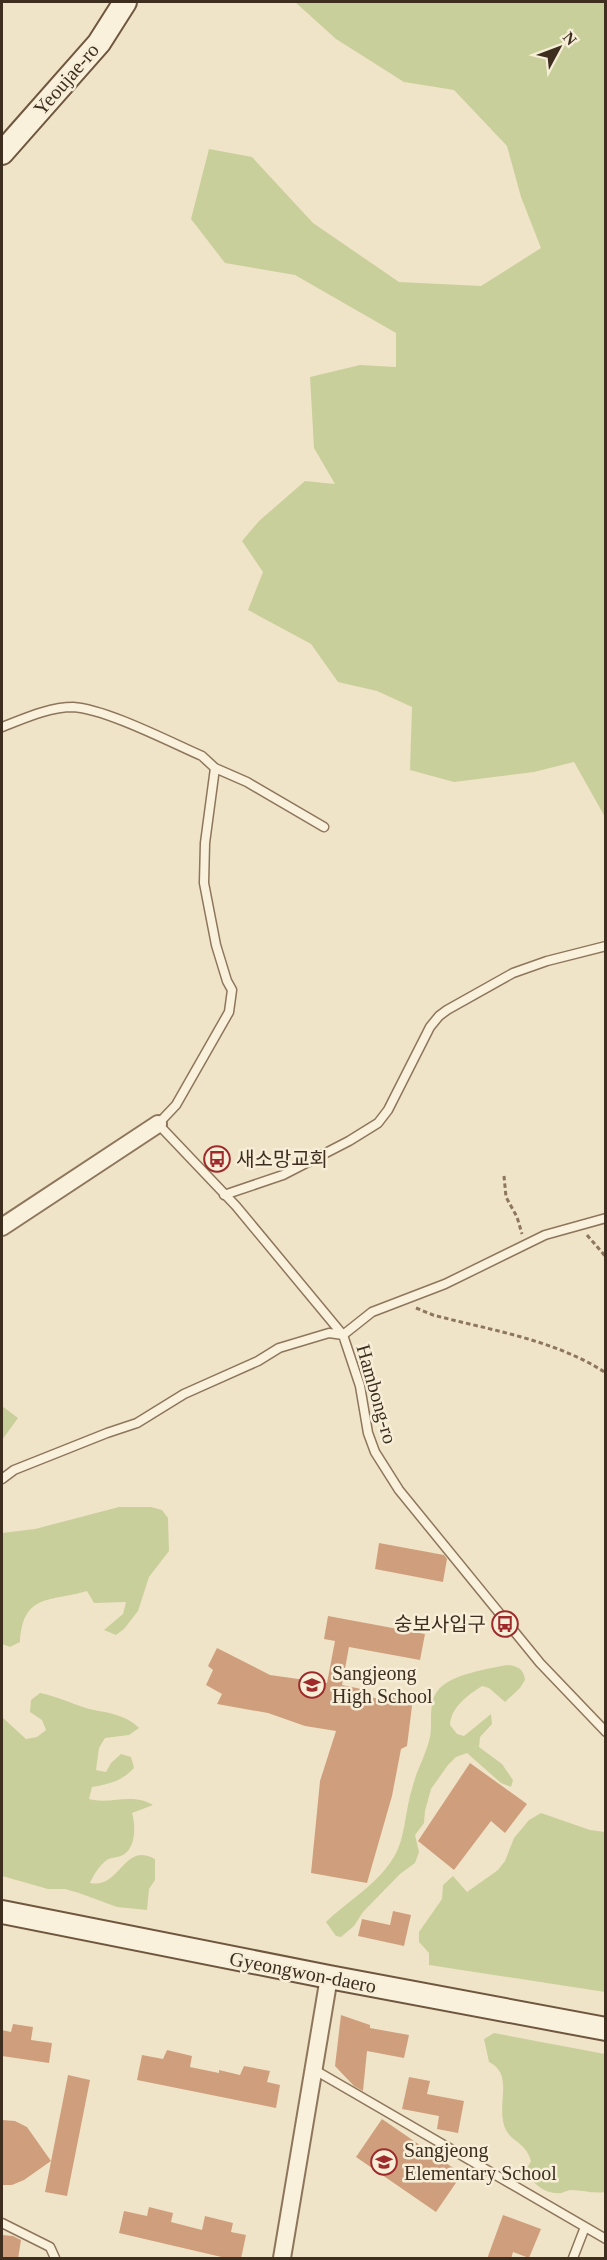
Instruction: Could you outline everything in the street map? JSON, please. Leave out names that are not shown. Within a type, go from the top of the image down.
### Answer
[{"type":"main road","name":"Yeoujae-ro","points":[[2,153],[99,43],[126,2]]},
{"type":"main road","name":"Gyeongwon-daero","points":[[2,1912],[606,2029]]},
{"type":"street","points":[[2,1227],[158,1124]]},
{"type":"street","points":[[282,2259],[312,2068],[329,1977]]},
{"type":"lane","points":[[2,727],[57,709],[73,707],[100,714],[202,756],[215,768],[247,782],[324,827]]},
{"type":"lane","points":[[158,1124],[176,1105],[229,1012],[232,990],[226,981],[216,945],[204,882],[204,843],[215,768]]},
{"type":"lane","points":[[224,1195],[283,1175],[349,1141],[378,1123],[388,1110],[430,1027],[439,1016],[513,973],[547,961],[606,946]]},
{"type":"lane","name":"Hambong-ro","points":[[158,1124],[236,1206],[343,1335],[360,1386],[368,1433],[375,1452],[399,1490],[540,1663],[606,1732]]},
{"type":"lane","points":[[2,1479],[14,1470],[106,1432],[137,1424],[184,1394],[258,1361],[279,1348],[329,1333],[343,1335],[372,1312],[445,1284],[545,1235],[606,1218]]},
{"type":"lane","points":[[312,2068],[606,2239]]},
{"type":"lane","points":[[2,2223],[50,2247],[55,2259]]},
{"type":"lane","points":[[573,2259],[585,2227]]},
{"type":"path","points":[[504,1176],[506,1197],[518,1217],[525,1244]]},
{"type":"path","points":[[579,1225],[606,1257]]},
{"type":"path","points":[[405,1299],[415,1307],[433,1315],[561,1350],[589,1362],[606,1373]]},
{"type":"green space","points":[[295,2],[605,2],[605,817],[574,762],[534,772],[454,782],[410,770],[412,707],[377,691],[338,682],[311,644],[248,610],[263,572],[242,541],[259,521],[305,481],[335,484],[314,448],[310,377],[360,365],[396,367],[396,333],[295,275],[225,263],[191,219],[209,149],[252,157],[313,223],[399,282],[481,286],[541,248],[521,197],[507,146],[454,90],[404,82],[336,39]]},
{"type":"green space","points":[[2,1406],[18,1418],[2,1440]]},
{"type":"green space","points":[[119,1507],[151,1507],[162,1510],[168,1518],[169,1551],[149,1577],[138,1611],[124,1629],[116,1635],[104,1630],[123,1614],[126,1602],[94,1603],[87,1591],[41,1602],[27,1615],[22,1626],[20,1642],[10,1647],[2,1644],[2,1533],[35,1529]]},
{"type":"green space","points":[[507,1665],[517,1667],[522,1671],[525,1680],[520,1688],[505,1702],[489,1688],[482,1686],[457,1707],[450,1725],[457,1734],[464,1736],[491,1714],[492,1724],[480,1737],[479,1747],[502,1764],[513,1780],[511,1787],[501,1783],[467,1753],[456,1757],[431,1789],[424,1823],[415,1835],[419,1852],[415,1863],[400,1874],[363,1912],[354,1926],[341,1937],[336,1936],[326,1922],[383,1872],[400,1844],[410,1796],[430,1737],[435,1694],[453,1679],[480,1670]]},
{"type":"green space","points":[[40,1693],[86,1708],[121,1716],[139,1728],[129,1735],[105,1738],[99,1748],[96,1770],[106,1772],[111,1763],[121,1754],[131,1757],[134,1768],[115,1781],[92,1787],[89,1799],[105,1801],[137,1799],[153,1805],[132,1813],[134,1837],[130,1849],[121,1856],[104,1862],[90,1883],[100,1883],[109,1879],[136,1856],[144,1855],[155,1859],[155,1880],[149,1889],[147,1910],[117,1907],[65,1889],[48,1889],[2,1876],[2,1717],[26,1739],[37,1737],[46,1730],[42,1720],[30,1712],[31,1700]]},
{"type":"green space","points":[[541,1813],[590,1830],[605,1832],[605,1992],[429,1965],[429,1953],[419,1942],[419,1932],[442,1899],[443,1885],[453,1876],[467,1892],[498,1870],[505,1861],[514,1838],[529,1820]]},
{"type":"green space","points":[[494,2033],[605,2054],[605,2192],[571,2190],[562,2193],[550,2192],[536,2184],[525,2172],[531,2161],[525,2149],[512,2138],[505,2128],[502,2113],[502,2080],[496,2067],[489,2062],[484,2039]]},
{"type":"building","points":[[379,1543],[444,1555],[447,1559],[443,1582],[375,1569]]},
{"type":"building","points":[[328,1616],[425,1634],[420,1660],[349,1647],[342,1685],[361,1689],[360,1695],[385,1700],[386,1692],[413,1698],[407,1746],[401,1749],[392,1796],[367,1883],[311,1873],[320,1781],[336,1731],[305,1726],[268,1713],[217,1704],[222,1694],[206,1685],[213,1670],[208,1666],[217,1648],[270,1675],[327,1683],[335,1641],[324,1639]]},
{"type":"building","points":[[470,1763],[527,1804],[505,1833],[491,1821],[454,1870],[418,1841]]},
{"type":"building","points":[[393,1911],[411,1915],[404,1946],[358,1936],[362,1919],[390,1925]]},
{"type":"building","points":[[341,2015],[370,2025],[370,2028],[409,2035],[404,2058],[367,2051],[363,2091],[354,2086],[335,2066]]},
{"type":"building","points":[[13,2024],[33,2027],[31,2040],[52,2043],[49,2063],[2,2056],[2,2030],[11,2032]]},
{"type":"building","points":[[167,2050],[192,2056],[190,2067],[219,2073],[219,2070],[240,2075],[244,2066],[270,2071],[267,2082],[280,2085],[276,2108],[137,2080],[142,2055],[163,2059]]},
{"type":"building","points":[[68,2075],[90,2080],[67,2196],[45,2192]]},
{"type":"building","points":[[409,2077],[430,2081],[427,2094],[464,2101],[458,2133],[437,2129],[439,2116],[402,2109]]},
{"type":"building","points":[[382,2119],[462,2174],[436,2212],[356,2157]]},
{"type":"building","points":[[2,2120],[15,2121],[27,2127],[51,2161],[24,2180],[12,2185],[2,2185]]},
{"type":"building","points":[[149,2207],[173,2213],[171,2222],[202,2230],[205,2216],[233,2223],[231,2232],[246,2235],[241,2259],[230,2259],[119,2233],[124,2211],[147,2216]]},
{"type":"building","points":[[503,2215],[541,2229],[529,2258],[513,2252],[511,2259],[487,2259]]},
{"type":"building","points":[[2,2235],[13,2236],[21,2240],[18,2259],[2,2259]]},
{"type":"place","name":"새소망교회","points":[[217,1159]]},
{"type":"place","name":"숭보사입구","points":[[505,1624]]},
{"type":"place","name":"Sangjeong High School","points":[[312,1685]]},
{"type":"place","name":"Sangjeong Elementary School","points":[[384,2162]]}]
